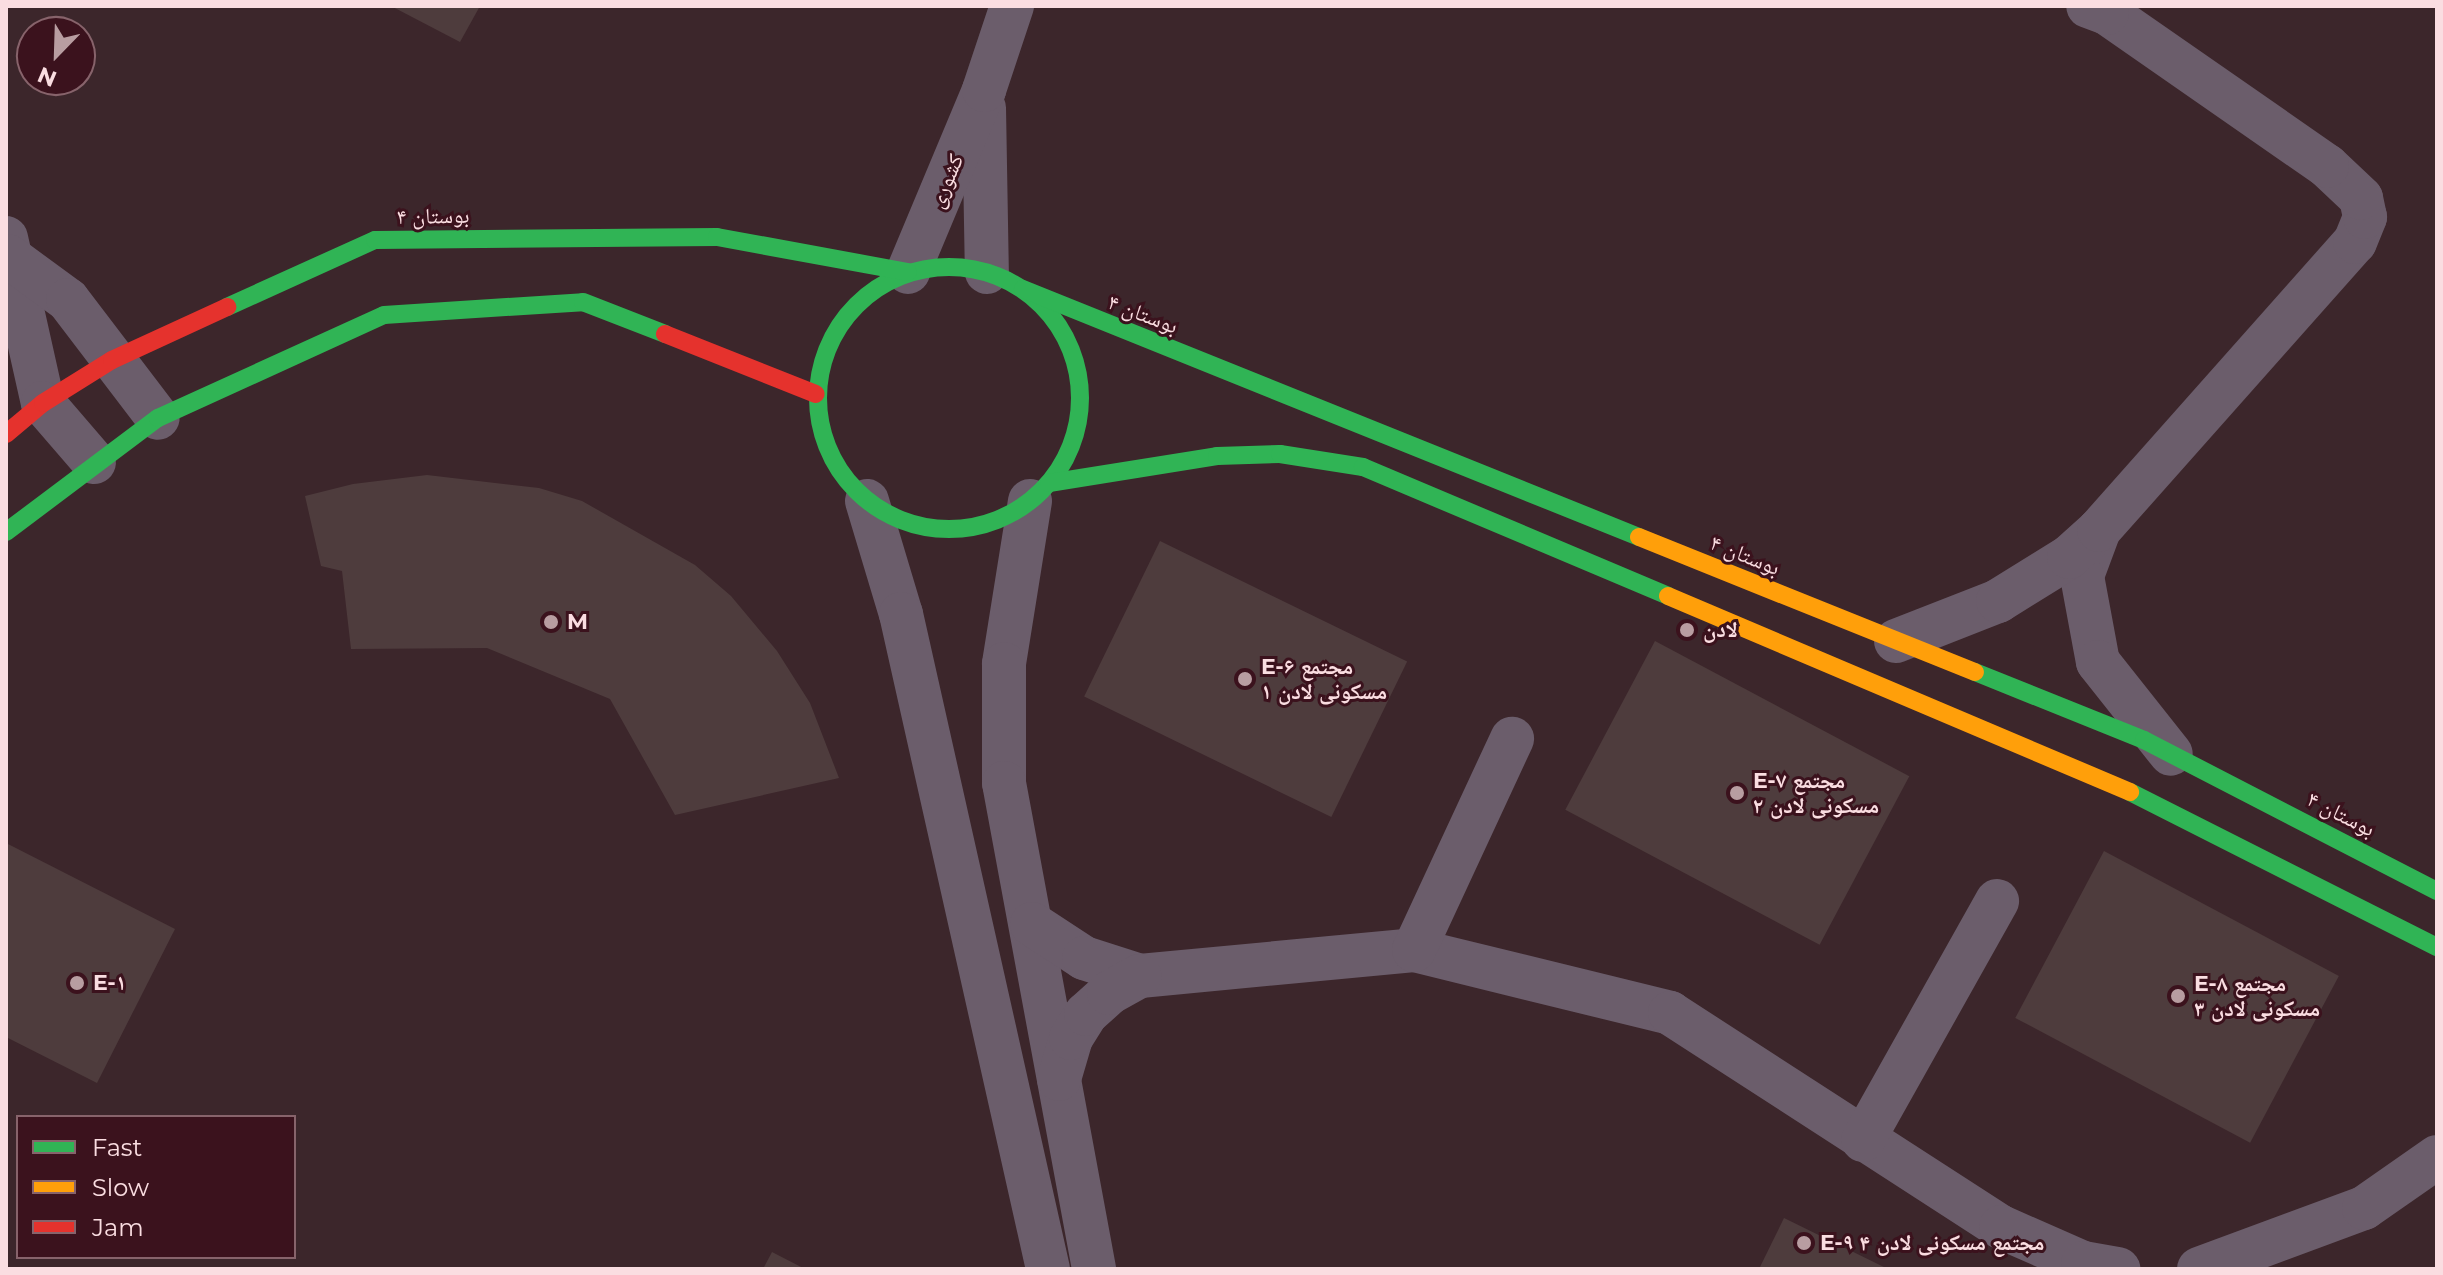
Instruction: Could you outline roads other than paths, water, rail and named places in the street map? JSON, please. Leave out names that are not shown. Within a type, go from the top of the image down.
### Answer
[{"type":"street","name":"کشوری","points":[[908,272],[984,90],[1012,6]]},
{"type":"street","points":[[1896,641],[1998,601],[2069,557],[2099,530],[2355,242],[2365,217],[2361,198],[2327,166],[2107,13],[2088,6]]},
{"type":"street","name":"کشوری","points":[[984,90],[1005,280]]},
{"type":"street","name":"بوستان ۴","points":[[6,434],[43,403],[112,360],[375,240],[717,237],[908,272]]},
{"type":"street","points":[[7,247],[68,300],[158,418]]},
{"type":"street","points":[[7,247],[43,403],[94,462]]},
{"type":"street","points":[[1094,1269],[1058,1083],[1032,924],[1013,847],[1001,731],[1004,664],[1040,492],[1069,452],[1079,417],[1080,380],[1070,345],[1050,314],[1005,280],[947,266],[908,272],[872,290],[842,319],[824,354],[816,394],[822,434],[833,459],[867,501],[897,518],[931,528],[977,525],[1040,492],[1217,456],[1280,454],[1363,467],[2123,789],[2437,947]]},
{"type":"street","name":"بوستان ۴","points":[[1005,280],[2171,754],[2437,891]]},
{"type":"street","points":[[6,532],[94,462],[158,418],[384,315],[583,302],[816,394]]},
{"type":"street","points":[[867,501],[905,629],[1048,1269]]},
{"type":"street","points":[[2099,530],[2082,576],[2098,662],[2171,754]]},
{"type":"street","points":[[1414,950],[1512,739]]},
{"type":"street","points":[[1863,1140],[1997,901]]},
{"type":"street","points":[[1032,924],[1084,958],[1140,976],[1414,950],[1670,1013],[2001,1227],[2083,1263],[2118,1269]]},
{"type":"street","points":[[1058,1083],[1071,1038],[1086,1014],[1109,993],[1140,976]]},
{"type":"street","points":[[2199,1269],[2364,1208],[2436,1157]]},
{"type":"place","name":"M","points":[[551,622]]},
{"type":"place","name":"لادن","points":[[1687,630]]},
{"type":"place","name":"E-۶ مجتمع مسکونی لادن ۱","points":[[1245,679]]},
{"type":"place","name":"E-۷ مجتمع مسکونی لادن ۲","points":[[1737,793]]},
{"type":"place","name":"E-۱","points":[[77,983]]},
{"type":"place","name":"E-۸ مجتمع مسکونی لادن ۳","points":[[2178,996]]},
{"type":"place","name":"E-۹ مجتمع مسکونی لادن ۴","points":[[1804,1243]]}]
